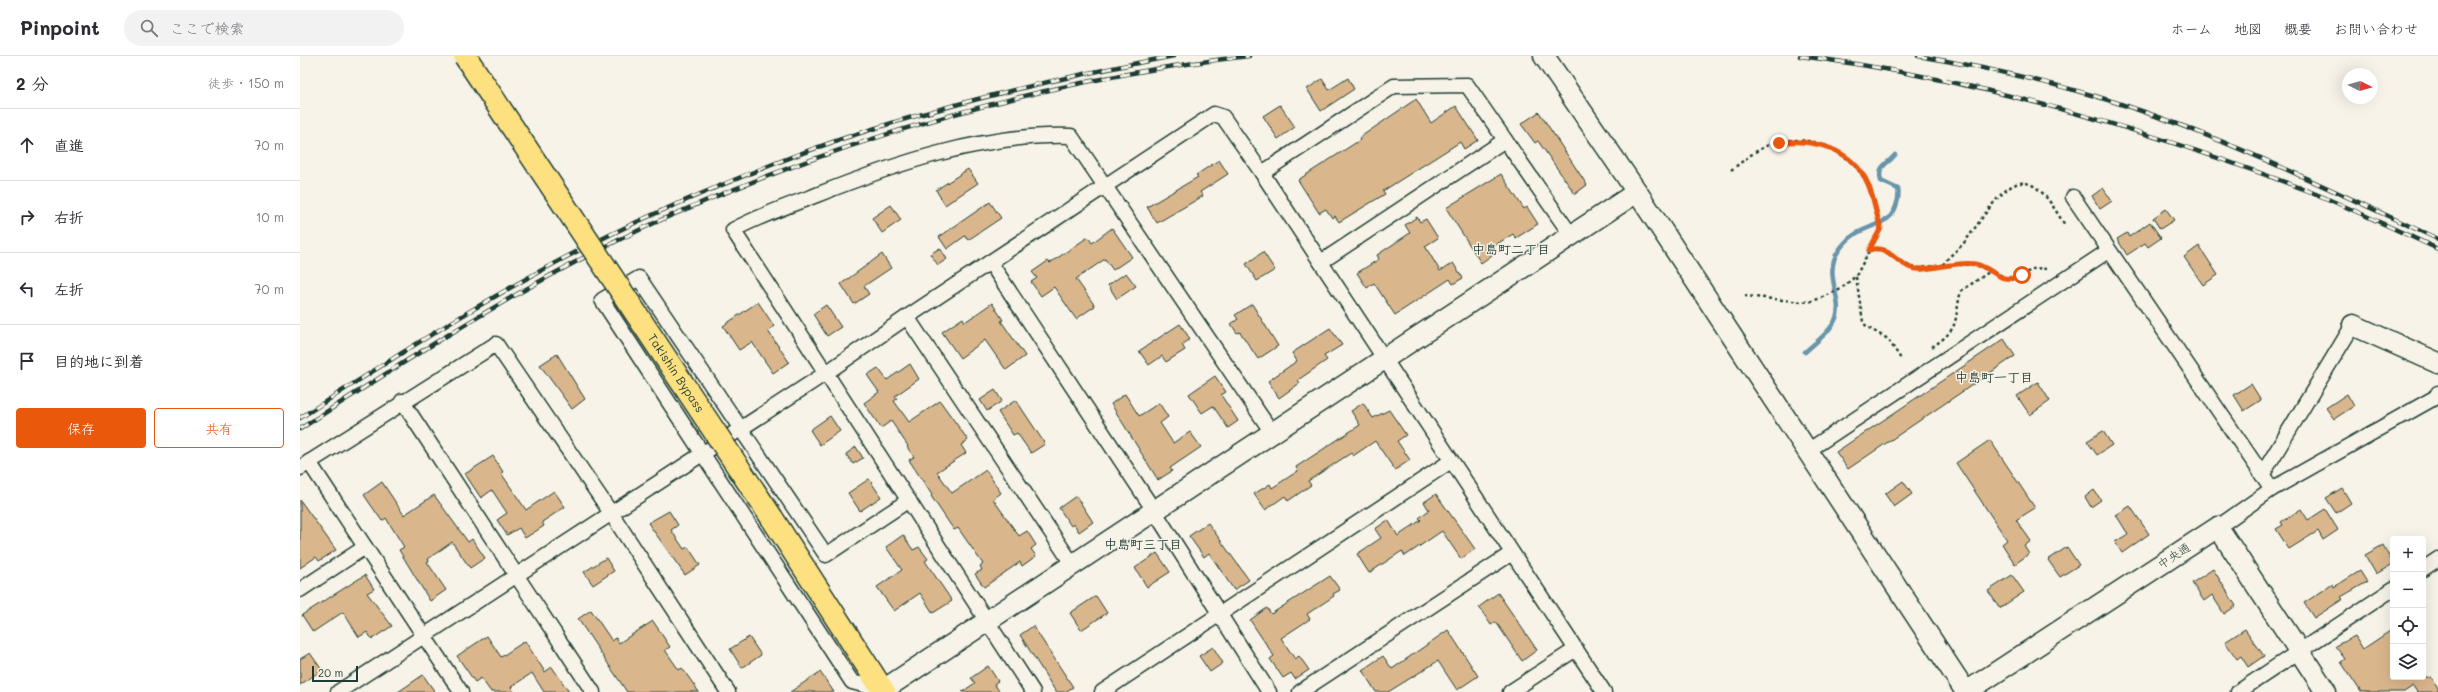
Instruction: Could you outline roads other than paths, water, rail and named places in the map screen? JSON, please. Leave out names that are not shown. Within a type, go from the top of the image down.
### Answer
[{"type":"highway","name":"Takishin Bypass","points":[[465,56],[772,518],[882,691]]},
{"type":"street","points":[[1544,56],[1637,192],[1806,452],[1966,692]]},
{"type":"street","points":[[1262,173],[1394,86],[1467,85],[1571,235]]},
{"type":"street","points":[[338,692],[423,634],[826,373],[907,317],[1214,114],[1223,117],[1262,173],[1604,692]]},
{"type":"street","points":[[1033,692],[733,230],[752,220],[855,180],[975,144],[1054,136],[1071,136],[1273,434]]},
{"type":"street","points":[[1321,262],[1505,140]]},
{"type":"street","points":[[909,500],[826,555],[639,278],[602,300],[852,682],[882,691],[1637,192]]},
{"type":"street","points":[[2073,197],[2108,251],[2272,490]]},
{"type":"street","points":[[1806,452],[2108,251]]},
{"type":"street","points":[[990,262],[1154,512],[1269,692]]},
{"type":"street","points":[[907,317],[1073,565]]},
{"type":"street","points":[[2262,475],[2353,325],[2438,363]]},
{"type":"street","points":[[460,692],[365,547],[304,465],[496,344],[611,513],[728,692]]},
{"type":"street","points":[[2326,692],[2218,527],[2272,490],[2436,397],[2438,393]]},
{"type":"street","points":[[402,402],[593,692]]},
{"type":"street","points":[[1102,692],[1451,461]]},
{"type":"street","name":"中央通","points":[[1966,692],[2218,527]]},
{"type":"street","points":[[300,590],[365,547]]},
{"type":"street","points":[[1300,692],[1512,553]]},
{"type":"street","points":[[2426,567],[2438,559]]},
{"type":"street","points":[[2238,692],[2390,591]]},
{"type":"street","points":[[1510,692],[1576,649]]},
{"type":"waterway","points":[[1805,352],[1827,332],[1836,318],[1838,311],[1832,268],[1834,259],[1839,250],[1850,238],[1887,219],[1895,210],[1898,189],[1881,181],[1880,176],[1882,168],[1895,155]]},
{"type":"railway","points":[[300,418],[476,307],[567,256],[661,211],[734,180],[832,142],[935,110],[1014,90],[1174,56]]},
{"type":"railway","points":[[300,429],[477,317],[569,266],[663,219],[804,162],[950,115],[1024,96],[1099,79],[1174,66],[1249,56]]},
{"type":"railway","points":[[1800,56],[1930,78],[1994,92],[2120,126],[2245,167],[2306,190],[2356,211],[2438,249]]},
{"type":"railway","points":[[1918,56],[1963,64],[2029,79],[2095,96],[2139,110],[2226,143],[2438,239]]},
{"type":"district","name":"中島町二丁目","points":[[1511,249]]},
{"type":"district","name":"中島町一丁目","points":[[1994,377]]},
{"type":"district","name":"中島町三丁目","points":[[1143,544]]}]
